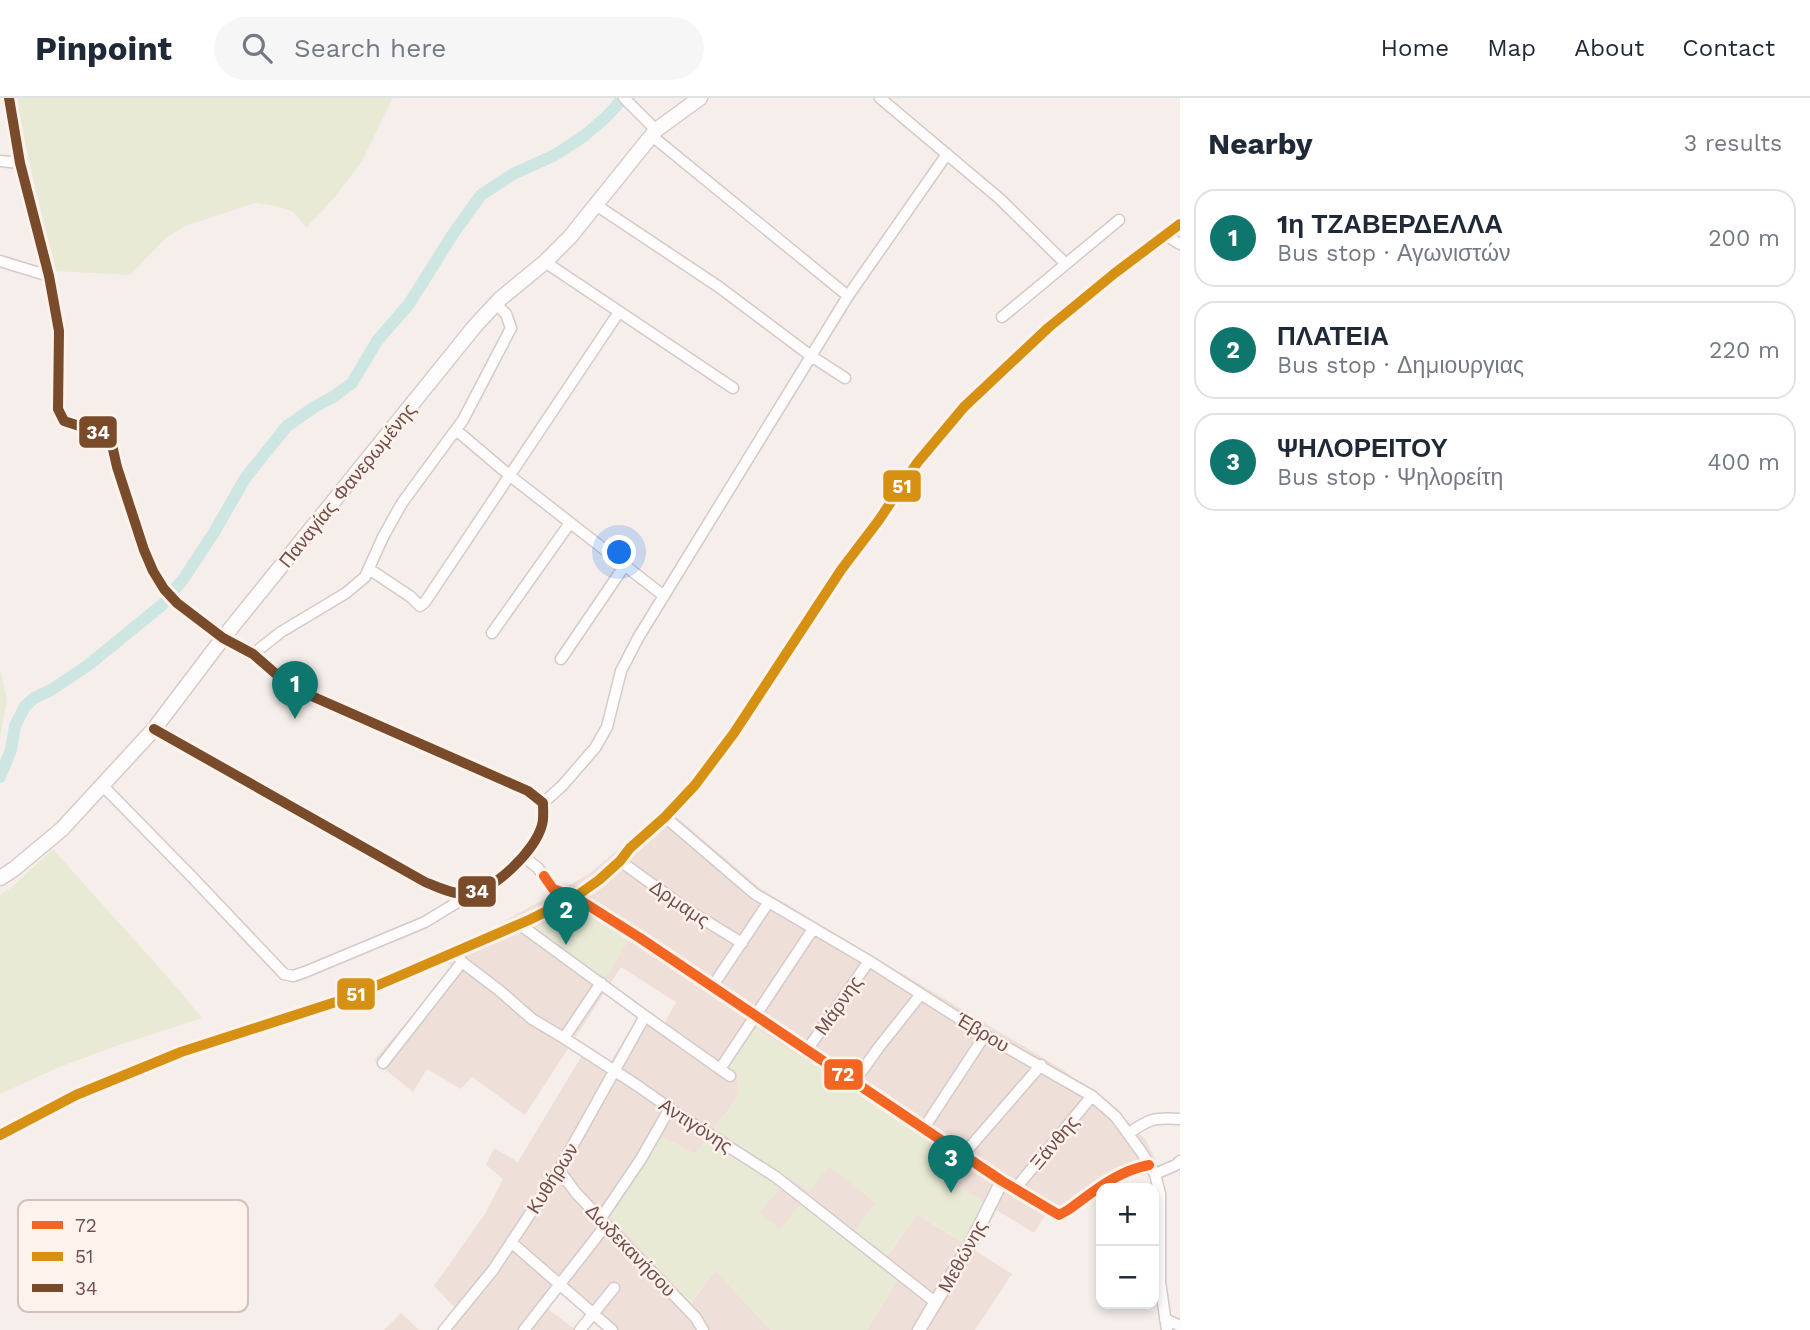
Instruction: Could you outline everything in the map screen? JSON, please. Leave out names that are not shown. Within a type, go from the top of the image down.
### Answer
[{"type":"main road","name":"Παναγίας Φανερωμένης","points":[[0,878],[62,829],[154,729],[223,638],[475,327],[496,304],[570,237],[654,133],[700,98]]},
{"type":"street","points":[[9,98],[20,163],[49,276],[59,331],[58,409],[64,421],[110,436],[117,467],[144,550],[164,589],[177,603],[223,638],[253,654],[291,687],[528,791],[543,803]]},
{"type":"street","points":[[624,98],[654,133],[848,296]]},
{"type":"street","points":[[880,98],[1000,199],[1066,264]]},
{"type":"street","points":[[154,729],[425,882],[448,891],[466,894],[485,888],[506,873],[524,857],[542,825],[543,803],[562,786],[595,748],[607,727],[621,671],[638,638],[848,296],[947,154]]},
{"type":"street","points":[[0,161],[20,163]]},
{"type":"street","points":[[596,205],[719,287],[845,378]]},
{"type":"street","points":[[1002,317],[1119,220]]},
{"type":"street","points":[[0,1135],[76,1095],[181,1052],[345,999],[519,924],[575,897],[599,880],[695,785],[734,733],[841,570],[917,463],[964,407],[1048,328],[1180,224]]},
{"type":"street","points":[[1165,235],[1180,244]]},
{"type":"street","points":[[0,261],[49,276]]},
{"type":"street","points":[[545,262],[733,388]]},
{"type":"street","points":[[253,654],[281,632],[346,593],[365,578],[402,503],[463,421],[510,328],[506,314],[496,304]]},
{"type":"street","points":[[369,569],[420,606],[425,602],[619,312]]},
{"type":"street","points":[[456,430],[509,475],[664,596]]},
{"type":"street","points":[[492,633],[570,523]]},
{"type":"street","points":[[561,659],[625,565]]},
{"type":"street","points":[[102,785],[284,974],[293,976],[305,972],[425,922],[456,903],[462,893]]},
{"type":"street","name":"Έβρου","points":[[665,817],[735,879],[768,903],[869,961],[985,1035],[1092,1096],[1116,1117],[1152,1169],[1160,1194],[1160,1282],[1166,1324]]},
{"type":"street","points":[[524,857],[538,868],[554,889],[575,897],[1002,1181],[1059,1214],[1133,1168],[1152,1169],[1176,1165],[1180,1161]]},
{"type":"street","name":"Δρμαμς","points":[[620,861],[688,910],[742,943]]},
{"type":"street","points":[[712,986],[768,903]]},
{"type":"street","points":[[519,924],[725,1072],[756,1017],[813,929]]},
{"type":"street","name":"Αντιγόνης","points":[[454,952],[462,962],[532,1019],[776,1177],[936,1302]]},
{"type":"street","name":"Μάρνης","points":[[807,1050],[869,961]]},
{"type":"street","points":[[383,1063],[462,962]]},
{"type":"street","points":[[565,1038],[601,983]]},
{"type":"street","points":[[854,1082],[921,995]]},
{"type":"street","name":"Κυθήρων","points":[[444,1330],[493,1270],[559,1170],[645,1016]]},
{"type":"street","points":[[924,1128],[985,1035]]},
{"type":"street","points":[[963,1155],[1041,1065]]},
{"type":"street","name":"Ξάνθης","points":[[1016,1189],[1092,1096]]},
{"type":"street","points":[[524,1330],[560,1286],[604,1222],[670,1108]]},
{"type":"street","points":[[1128,1134],[1142,1123],[1160,1117],[1180,1119]]},
{"type":"street","name":"Δωδεκανήσου","points":[[559,1170],[576,1193],[696,1318],[703,1330]]},
{"type":"street","name":"Μεθώνης","points":[[919,1330],[972,1241],[1002,1181]]},
{"type":"street","points":[[511,1242],[612,1330]]},
{"type":"street","points":[[580,1330],[614,1288]]},
{"type":"street","points":[[1166,1324],[1180,1326]]},
{"type":"shaded area","points":[[667,809],[761,889],[1063,1070],[1115,1108],[1146,1140],[1159,1167],[1124,1177],[1116,1183],[1096,1183],[1096,1196],[1061,1220],[1046,1214],[1034,1233],[944,1178],[956,1158],[737,1075],[739,1095],[695,1154],[660,1136],[691,1303],[715,1270],[771,1330],[605,1330],[559,1292],[549,1310],[576,1330],[436,1330],[456,1309],[434,1286],[485,1214],[503,1179],[486,1165],[494,1148],[518,1162],[587,1047],[611,1061],[643,1009],[662,1028],[676,1002],[621,967],[525,1115],[472,1077],[461,1089],[427,1069],[413,1092],[374,1060],[454,967],[448,964],[462,945],[589,874]]},
{"type":"shaded area","points":[[829,1165],[876,1203],[848,1239],[780,1230],[759,1213],[789,1176]]},
{"type":"shaded area","points":[[917,1214],[1012,1274],[975,1330],[867,1330],[898,1279],[881,1265]]},
{"type":"shaded area","points":[[401,1313],[419,1330],[384,1330]]},
{"type":"green space","points":[[15,98],[393,98],[362,161],[335,197],[306,228],[294,212],[255,203],[185,226],[166,238],[130,275],[54,271]]},
{"type":"green space","points":[[0,669],[7,700],[0,739]]},
{"type":"green space","points":[[53,849],[202,1018],[57,1068],[0,1094],[0,895]]},
{"type":"green space","points":[[573,910],[586,912],[629,939],[605,980],[534,928]]},
{"type":"green space","points":[[756,1028],[956,1157],[944,1178],[997,1210],[975,1250],[917,1214],[881,1264],[898,1279],[867,1330],[771,1330],[715,1270],[690,1303],[610,1216],[660,1136],[695,1154],[739,1095],[737,1075],[728,1069]],"holes":[[[829,1166],[876,1203],[848,1238],[802,1202],[780,1229],[759,1213],[789,1177],[808,1192]]]},
{"type":"waterway","points":[[0,777],[11,750],[15,726],[25,706],[87,666],[162,605],[184,578],[213,534],[246,477],[287,426],[352,383],[377,341],[409,304],[481,195],[513,174],[555,155],[584,136],[620,102]]},
{"type":"transit line","name":"34","points":[[9,98],[20,163],[49,276],[59,331],[58,409],[64,421],[110,436],[117,467],[144,550],[164,589],[177,603],[223,638],[253,654],[291,687],[528,791],[543,803],[542,825],[531,846],[501,878],[478,891],[467,894],[451,892],[425,882],[154,729]]},
{"type":"transit line","name":"51","points":[[0,1135],[76,1095],[181,1052],[345,999],[390,980],[529,920],[575,897],[599,880],[695,785],[734,733],[841,570],[917,463],[964,407],[1048,328],[1180,224]]},
{"type":"transit line","name":"72","points":[[544,876],[553,889],[575,897],[640,938],[1002,1181],[1059,1215],[1116,1177],[1149,1165]]},
{"type":"place","name":"1η ΤΖΑΒΕΡΔΕΛΛΑ","points":[[295,719]]},
{"type":"place","name":"ΠΛΑΤΕΙΑ","points":[[566,945]]},
{"type":"place","name":"ΨΗΛΟΡΕΙΤΟΥ","points":[[951,1193]]}]
